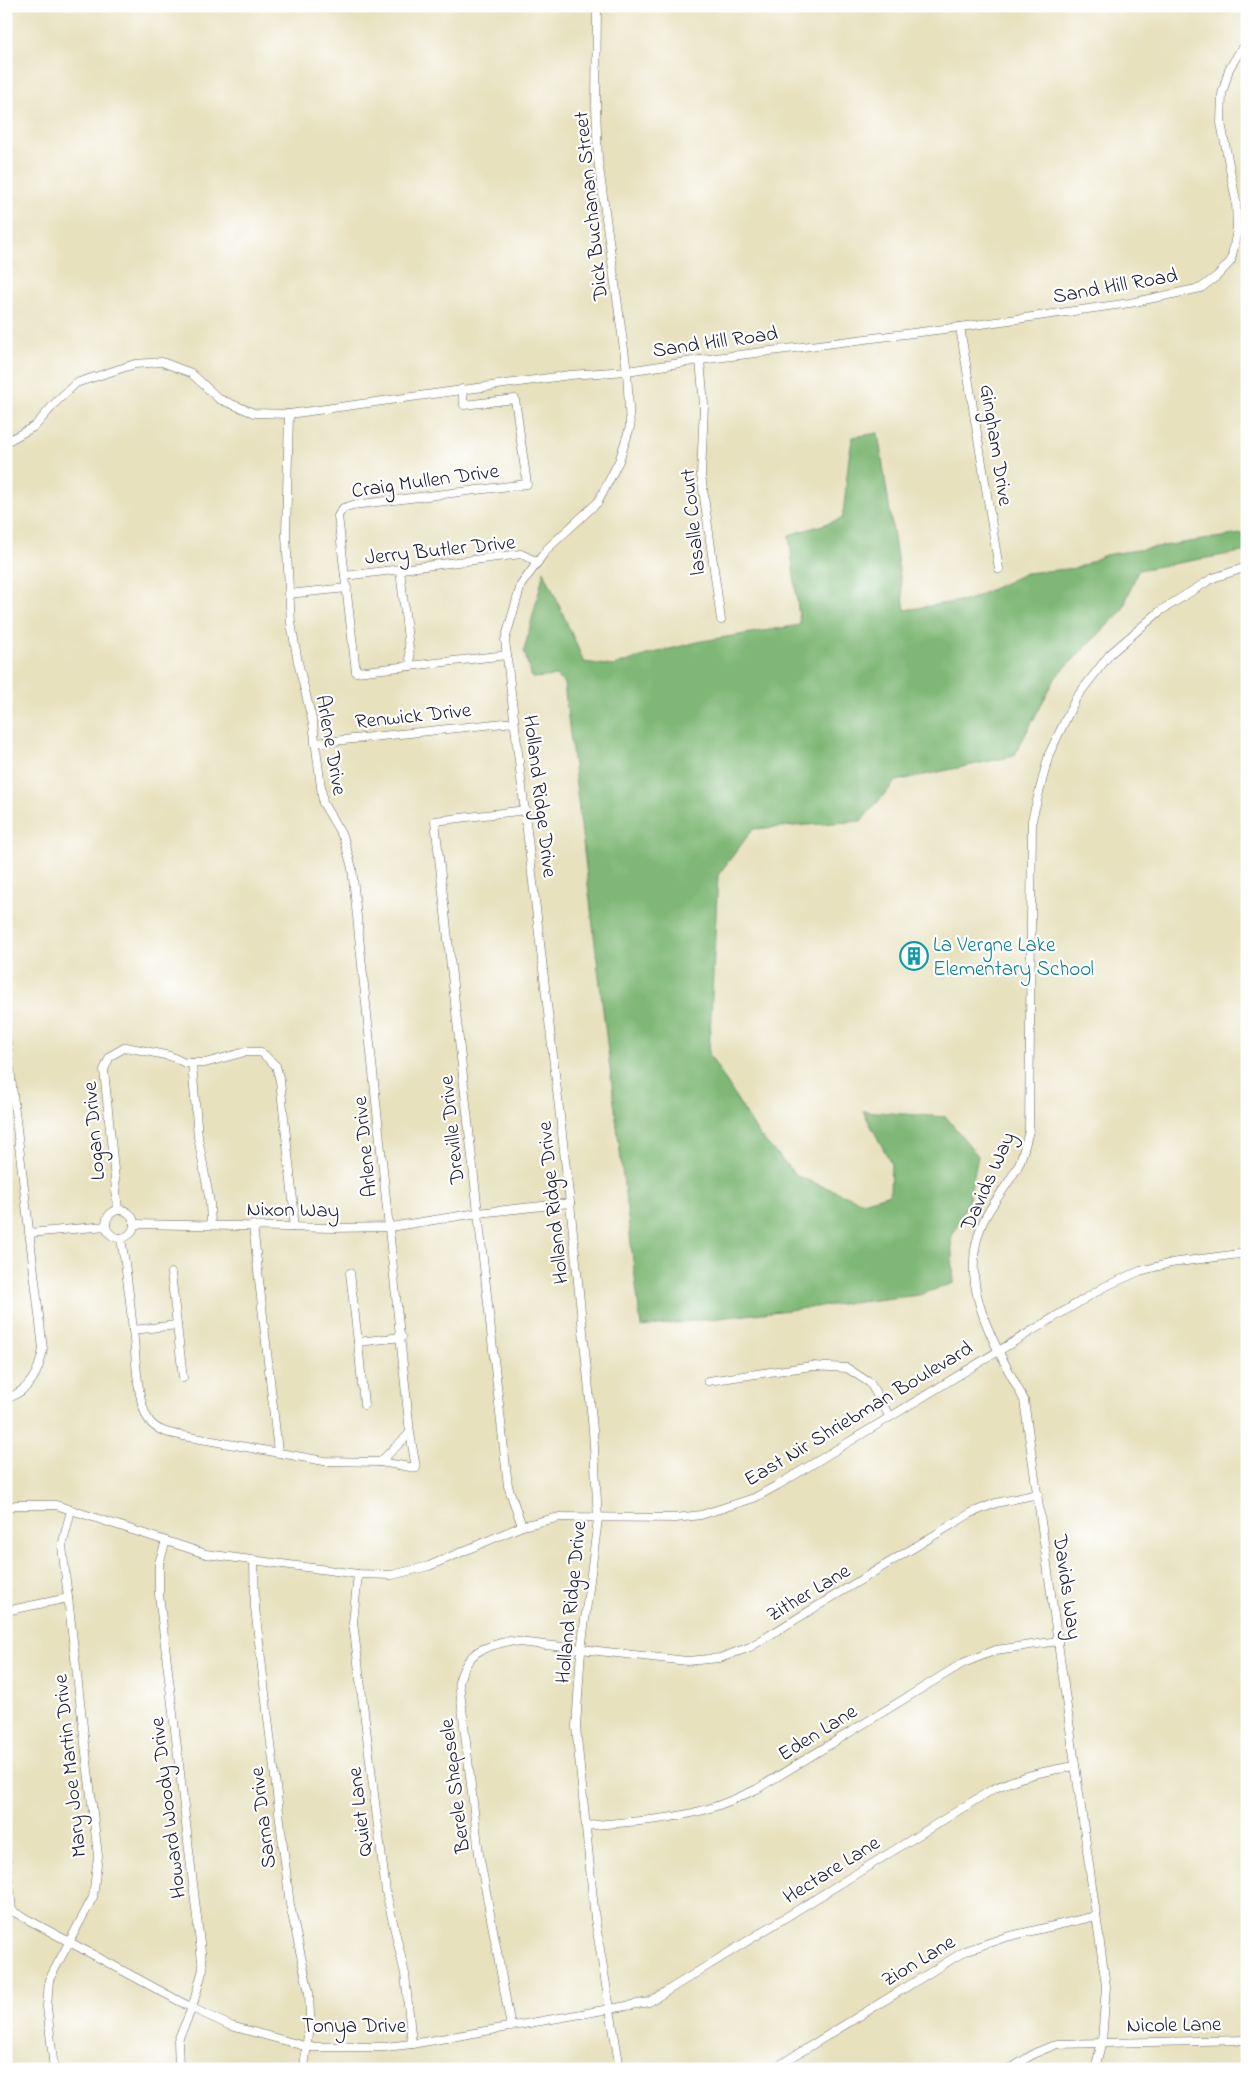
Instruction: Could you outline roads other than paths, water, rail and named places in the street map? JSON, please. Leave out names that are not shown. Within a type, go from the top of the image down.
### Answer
[{"type":"street","name":"Dick Buchanan Street","points":[[597,6],[596,106],[598,160],[627,371]]},
{"type":"street","name":"Sand Hill Road","points":[[6,442],[35,426],[76,383],[134,364],[162,362],[191,374],[219,399],[254,413],[289,414],[462,389],[570,375],[627,371],[960,327],[1130,303],[1201,288],[1218,276],[1231,261],[1237,230],[1236,201],[1222,123],[1222,94],[1229,69],[1240,50],[1247,45]]},
{"type":"street","name":"Gingham Drive","points":[[960,327],[999,568]]},
{"type":"street","name":"lasalle Court","points":[[700,360],[704,405],[701,475],[721,620]]},
{"type":"street","name":"Holland Ridge Drive","points":[[620,2069],[595,1919],[576,1727],[582,1650],[598,1519],[593,1430],[570,1202],[505,640],[521,585],[547,549],[598,502],[619,461],[630,427],[627,371]]},
{"type":"street","name":"Craig Mullen Drive","points":[[411,666],[356,672],[338,516],[343,508],[353,505],[527,484],[515,399],[464,405],[462,389]]},
{"type":"street","name":"Arlene Drive","points":[[289,414],[286,535],[288,594],[298,662],[313,724],[323,803],[344,839],[352,868],[402,1337],[410,1433],[416,1468],[380,1462]]},
{"type":"street","name":"Jerry Butler Drive","points":[[345,576],[520,554],[538,562]]},
{"type":"street","name":"Davids Way","points":[[1095,2069],[1102,2042],[1106,1986],[1024,1400],[978,1306],[972,1262],[983,1223],[1019,1164],[1029,1131],[1032,820],[1049,754],[1076,698],[1110,654],[1160,611],[1213,578],[1247,567]]},
{"type":"street","points":[[400,570],[411,666],[507,655]]},
{"type":"street","points":[[288,594],[347,588]]},
{"type":"street","name":"Renwick Drive","points":[[315,743],[514,722]]},
{"type":"street","name":"Dreville Drive","points":[[522,1526],[508,1486],[435,821],[526,810]]},
{"type":"street","points":[[6,1035],[43,1349],[40,1368],[28,1385],[6,1399]]},
{"type":"street","name":"Logan Drive","points":[[118,1210],[105,1090],[104,1070],[110,1056],[126,1047],[170,1056],[185,1063],[205,1063],[245,1052],[261,1052],[276,1066],[280,1081],[294,1209],[293,1227]]},
{"type":"street","points":[[192,1063],[198,1138],[210,1203],[211,1225]]},
{"type":"street","name":"Nixon Way","points":[[134,1224],[390,1227],[478,1213],[570,1202]]},
{"type":"street","points":[[118,1210],[130,1213],[134,1224],[130,1234],[121,1238],[112,1235],[106,1226],[109,1215],[118,1210]]},
{"type":"street","points":[[253,1225],[278,1452]]},
{"type":"street","points":[[29,1233],[106,1226]]},
{"type":"street","points":[[121,1238],[138,1382],[144,1412],[151,1424],[162,1431],[184,1436],[324,1460],[380,1462],[410,1433]]},
{"type":"street","name":"East Nir Shriebman Boulevard","points":[[6,1508],[16,1505],[56,1505],[206,1554],[358,1574],[392,1575],[429,1566],[522,1526],[560,1517],[598,1519],[676,1518],[701,1515],[754,1498],[778,1485],[1086,1297],[1140,1271],[1171,1263],[1247,1253]]},
{"type":"street","points":[[171,1272],[183,1378]]},
{"type":"street","points":[[350,1273],[364,1405]]},
{"type":"street","points":[[133,1330],[177,1325]]},
{"type":"street","points":[[358,1342],[402,1337]]},
{"type":"street","points":[[708,1381],[812,1366],[846,1368],[870,1383],[890,1417]]},
{"type":"street","name":"Zither Lane","points":[[582,1650],[687,1661],[728,1655],[750,1647],[971,1513],[996,1503],[1038,1494]]},
{"type":"street","name":"Mary Joe Martin Drive","points":[[54,2069],[47,2007],[49,1980],[93,1897],[98,1856],[62,1546],[71,1510]]},
{"type":"street","name":"Howard Woody Drive","points":[[166,1541],[159,1563],[159,1594],[203,1969],[192,2008],[178,2040],[179,2069]]},
{"type":"street","name":"Sarna Drive","points":[[254,1560],[255,1608],[290,1905],[309,1992],[308,2047],[304,2069]]},
{"type":"street","name":"Quiet Lane","points":[[358,1574],[353,1622],[386,1892],[405,1974],[412,2044]]},
{"type":"street","points":[[6,1611],[68,1598]]},
{"type":"street","name":"Berele Shepsele","points":[[511,2028],[479,1854],[459,1682],[466,1661],[485,1646],[510,1641],[582,1650]]},
{"type":"street","name":"Eden Lane","points":[[586,1826],[644,1820],[698,1811],[729,1802],[757,1789],[963,1663],[996,1650],[1058,1641]]},
{"type":"street","name":"Hectare Lane","points":[[610,2010],[649,2002],[993,1789],[1016,1778],[1075,1766]]},
{"type":"street","points":[[6,1853],[9,1911]]},
{"type":"street","name":"Tonya Drive","points":[[9,1911],[192,2008],[231,2026],[308,2047],[385,2047],[412,2044],[610,2010]]},
{"type":"street","name":"Zion Lane","points":[[773,2069],[965,1951],[1006,1937],[1096,1916]]},
{"type":"street","name":"Nicole Lane","points":[[1010,2069],[1035,2054],[1057,2044],[1247,2040]]},
{"type":"place","name":"La Vergne Lake Elementary School","points":[[914,956]]}]
